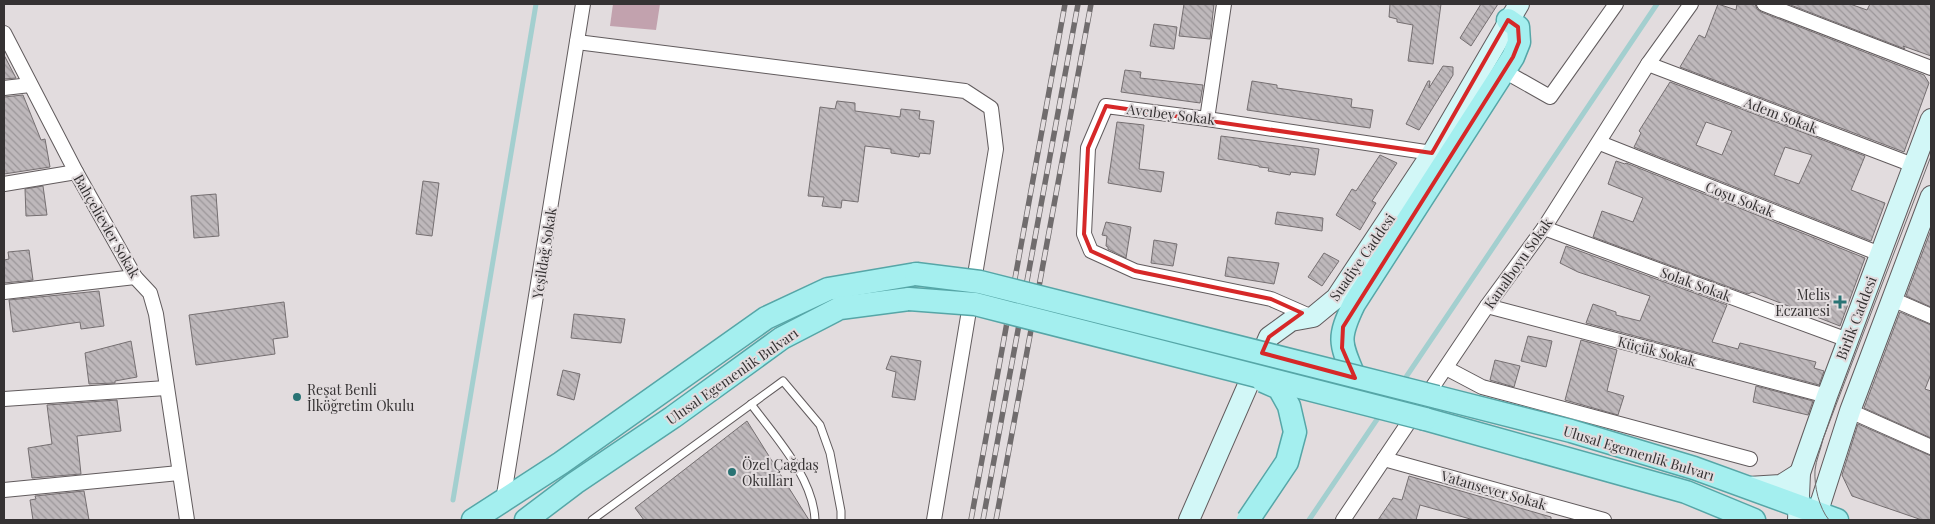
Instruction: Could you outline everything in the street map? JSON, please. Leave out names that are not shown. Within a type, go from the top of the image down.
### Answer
[{"type":"main road","points":[[1355,378],[1342,348],[1343,327],[1354,304],[1513,57],[1519,42],[1518,27],[1513,12]]},
{"type":"main road","name":"Suadiye Caddesi","points":[[1189,520],[1269,337],[1291,321],[1313,317],[1336,298],[1432,153],[1513,12]]},
{"type":"main road","name":"Birlik Caddesi","points":[[1813,516],[1800,473],[1931,119]]},
{"type":"main road","name":"Birlik Caddesi","points":[[1813,516],[1850,411],[1931,196]]},
{"type":"main road","name":"Ulusal Egemenlik Bulvarı","points":[[473,520],[568,458],[766,318],[828,288],[916,274],[980,282],[1571,431],[1694,468],[1813,516]]},
{"type":"main road","name":"Ulusal Egemenlik Bulvarı","points":[[526,520],[575,483],[673,417],[782,338],[840,308],[909,299],[975,304],[1425,419],[1686,492],[1754,520]]},
{"type":"main road","points":[[1248,520],[1287,462],[1295,432],[1289,406],[1279,388],[1249,374]]},
{"type":"main road","points":[[1742,486],[1781,485],[1800,473]]},
{"type":"street","name":"Yeşildağ Sokak","points":[[503,501],[583,4]]},
{"type":"street","points":[[1207,119],[1224,4]]},
{"type":"street","points":[[1504,71],[1550,97],[1616,4]]},
{"type":"street","name":"Kanalboyu Sokak","points":[[1343,520],[1487,306],[1544,228],[1600,143],[1648,64],[1691,4]]},
{"type":"street","points":[[1764,4],[1931,68]]},
{"type":"street","name":"Bahçelievler Sokak","points":[[4,33],[76,172],[135,277],[150,294],[156,314],[187,520]]},
{"type":"street","points":[[577,42],[965,91],[991,108],[996,149],[934,520]]},
{"type":"street","name":"Adem Sokak","points":[[1648,64],[1913,166]]},
{"type":"street","points":[[4,88],[30,85]]},
{"type":"street","name":"Avcıbey Sokak","points":[[1313,317],[1271,299],[1135,271],[1091,251],[1084,234],[1088,148],[1106,106],[1207,119],[1432,153]]},
{"type":"street","name":"Coşu Sokak","points":[[1600,143],[1880,254]]},
{"type":"street","points":[[4,184],[76,172]]},
{"type":"street","name":"Solak Sokak","points":[[1544,228],[1848,340]]},
{"type":"street","points":[[4,292],[135,277]]},
{"type":"street","points":[[1892,299],[1931,316]]},
{"type":"street","name":"Küçük Sokak","points":[[1487,306],[1827,396]]},
{"type":"street","points":[[1446,368],[1482,387],[1750,459]]},
{"type":"street","points":[[4,400],[166,388]]},
{"type":"street","points":[[1850,411],[1931,447]]},
{"type":"street","name":"Vatansever Sokak","points":[[1384,459],[1604,520]]},
{"type":"street","points":[[4,490],[179,473]]},
{"type":"lane","points":[[592,520],[783,381],[820,425],[830,453],[842,511],[841,520]]},
{"type":"lane","points":[[750,404],[795,463],[813,502],[815,520]]},
{"type":"highlighted area","points":[[1508,20],[1518,27],[1519,42],[1513,57],[1343,327],[1342,348],[1355,378],[1262,353],[1269,337],[1302,313],[1271,299],[1135,271],[1091,251],[1084,234],[1088,148],[1106,106],[1432,153]]},
{"type":"shaded area","points":[[613,4],[660,4],[656,30],[610,26]]},
{"type":"building","points":[[1184,4],[1214,4],[1210,39],[1179,36]]},
{"type":"building","points":[[1390,4],[1441,4],[1433,64],[1408,61],[1413,25],[1397,22],[1397,19],[1389,17]]},
{"type":"building","points":[[1481,4],[1498,4],[1471,46],[1460,38]]},
{"type":"building","points":[[1718,4],[1736,10],[1737,4],[1755,4],[1761,12],[1924,75],[1929,83],[1904,152],[1680,67],[1699,35],[1705,38]]},
{"type":"building","points":[[1788,4],[1850,4],[1867,10],[1870,4],[1931,4],[1931,56],[1903,46],[1905,49]]},
{"type":"building","points":[[1154,24],[1177,27],[1174,49],[1150,46]]},
{"type":"building","points":[[4,55],[16,78],[4,79]]},
{"type":"building","points":[[1443,66],[1453,67],[1453,75],[1419,130],[1406,124],[1428,81],[1430,81],[1429,88]]},
{"type":"building","points":[[1125,70],[1141,72],[1140,78],[1203,85],[1200,103],[1121,92]]},
{"type":"building","points":[[1252,81],[1277,85],[1277,88],[1352,99],[1351,107],[1373,110],[1370,128],[1247,110]]},
{"type":"building","points":[[1670,82],[1865,156],[1851,190],[1885,203],[1871,241],[1634,147],[1641,133],[1639,131]],"holes":[[[1706,122],[1732,131],[1722,155],[1696,145]],[[1785,147],[1812,155],[1799,184],[1774,175]]]},
{"type":"building","points":[[23,95],[41,140],[45,139],[50,167],[4,174],[4,97]]},
{"type":"building","points":[[837,101],[855,103],[855,111],[900,117],[901,109],[920,111],[919,119],[934,121],[930,154],[920,153],[919,157],[891,153],[891,149],[865,146],[858,202],[842,200],[841,208],[822,206],[824,197],[808,196],[820,107],[835,109]]},
{"type":"building","points":[[1117,122],[1144,125],[1139,169],[1164,172],[1161,192],[1108,183]]},
{"type":"building","points":[[1221,136],[1319,149],[1315,175],[1291,172],[1290,175],[1268,171],[1269,168],[1218,159]]},
{"type":"building","points":[[1380,155],[1397,163],[1372,201],[1376,203],[1360,230],[1336,215],[1352,189],[1356,191]]},
{"type":"building","points":[[1616,161],[1626,163],[1865,258],[1840,326],[1752,292],[1748,294],[1593,237],[1602,211],[1633,222],[1643,198],[1608,184]]},
{"type":"building","points":[[423,181],[439,183],[432,236],[416,234]]},
{"type":"building","points":[[43,186],[47,215],[26,216],[25,189]]},
{"type":"building","points":[[216,194],[219,236],[194,238],[191,196]]},
{"type":"building","points":[[1277,212],[1323,218],[1322,231],[1275,224]]},
{"type":"building","points":[[1106,222],[1131,227],[1126,258],[1108,249],[1106,246],[1107,236],[1102,235]]},
{"type":"building","points":[[1931,230],[1931,307],[1906,296]]},
{"type":"building","points":[[1154,240],[1177,244],[1173,266],[1151,263]]},
{"type":"building","points":[[1566,246],[1727,305],[1712,342],[1738,349],[1740,343],[1816,362],[1814,368],[1824,371],[1819,385],[1586,323],[1593,304],[1616,312],[1616,315],[1640,321],[1650,296],[1578,272],[1560,263]]},
{"type":"building","points":[[29,250],[33,280],[4,283],[4,260],[9,259],[8,252]]},
{"type":"building","points":[[1324,253],[1339,261],[1322,286],[1308,277]]},
{"type":"building","points":[[1228,257],[1279,263],[1274,284],[1225,276]]},
{"type":"building","points":[[99,291],[104,326],[81,329],[80,322],[13,332],[9,300]]},
{"type":"building","points":[[284,302],[288,337],[273,339],[275,354],[196,365],[189,315]]},
{"type":"building","points":[[1900,312],[1931,325],[1931,374],[1925,389],[1931,391],[1931,438],[1864,408]]},
{"type":"building","points":[[574,314],[625,319],[621,343],[571,338]]},
{"type":"building","points":[[1528,336],[1552,341],[1546,367],[1521,361]]},
{"type":"building","points":[[1581,340],[1617,350],[1607,391],[1624,396],[1618,415],[1565,400]]},
{"type":"building","points":[[131,341],[137,377],[115,381],[115,383],[89,384],[85,353]]},
{"type":"building","points":[[891,356],[921,361],[915,400],[892,397],[896,372],[886,369]]},
{"type":"building","points":[[1495,360],[1520,366],[1514,387],[1490,380]]},
{"type":"building","points":[[563,370],[580,374],[574,400],[557,395]]},
{"type":"building","points":[[1756,386],[1813,401],[1808,415],[1753,402]]},
{"type":"building","points":[[117,400],[121,431],[77,436],[81,474],[32,478],[28,448],[52,444],[47,405]]},
{"type":"building","name":"Özel Çağdaş Okulları","points":[[747,421],[809,520],[644,520],[635,508]]},
{"type":"building","points":[[1858,424],[1931,456],[1931,520],[1922,520],[1852,496],[1842,475]]},
{"type":"building","points":[[1409,476],[1551,517],[1551,520],[1474,520],[1420,505],[1416,520],[1378,520],[1393,498],[1402,500]]},
{"type":"building","points":[[84,491],[89,520],[33,520],[30,500],[36,499],[35,496]]},
{"type":"waterway","points":[[453,500],[536,4]]},
{"type":"waterway","points":[[1402,383],[1657,4]]},
{"type":"waterway","points":[[1309,520],[1380,415]]},
{"type":"tram line","points":[[1829,520],[1822,509],[1816,490],[1815,470],[1817,458],[1931,156]]},
{"type":"railway","points":[[971,520],[1065,4]]},
{"type":"railway","points":[[983,520],[1078,4]]},
{"type":"railway","points":[[996,520],[1091,4]]},
{"type":"place","name":"Melis Eczanesi","points":[[1840,302]]},
{"type":"place","name":"Reşat Benli İlköğretim Okulu","points":[[297,397]]},
{"type":"place","name":"Özel Çağdaş Okulları","points":[[732,472]]}]
